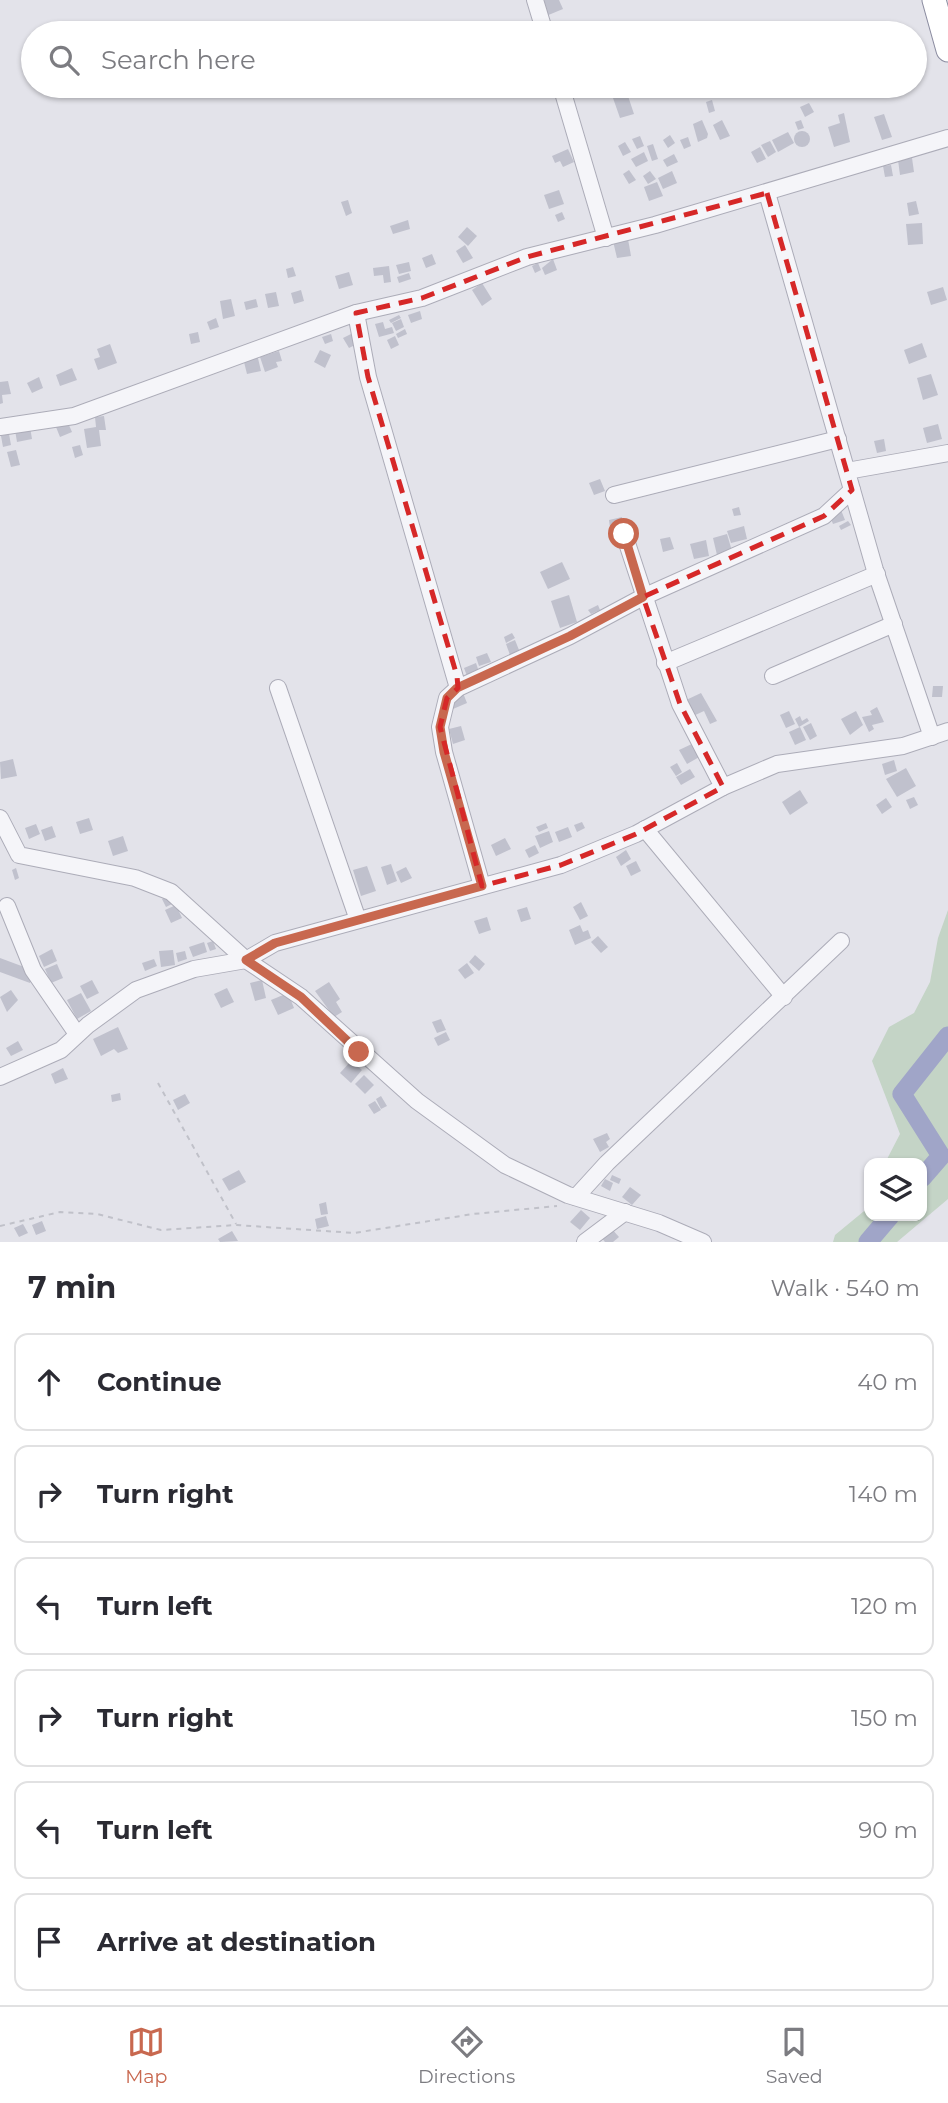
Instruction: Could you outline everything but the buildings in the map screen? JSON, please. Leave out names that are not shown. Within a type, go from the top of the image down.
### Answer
[{"type":"highway","points":[[934,0],[948,50]]},
{"type":"street","points":[[535,0],[541,21]]},
{"type":"street","points":[[565,98],[606,238]]},
{"type":"street","points":[[0,427],[74,416],[356,313],[422,299],[527,257],[606,238],[948,138]]},
{"type":"street","points":[[767,192],[877,575],[932,737]]},
{"type":"street","points":[[356,313],[368,377],[457,688]]},
{"type":"street","points":[[614,495],[838,439]]},
{"type":"street","points":[[847,471],[948,453]]},
{"type":"street","points":[[482,886],[444,752],[440,727],[447,698],[457,688],[570,636],[643,597],[824,516],[852,490]]},
{"type":"street","points":[[624,534],[680,704],[723,787]]},
{"type":"street","points":[[665,663],[877,575]]},
{"type":"street","points":[[773,676],[894,624]]},
{"type":"street","points":[[278,688],[358,920]]},
{"type":"street","points":[[0,1077],[61,1050],[77,1034],[136,989],[194,969],[246,960],[275,943],[561,865],[645,829],[723,787],[777,764],[904,746],[948,731]]},
{"type":"street","points":[[0,818],[19,855],[135,877],[171,892],[246,960],[301,997],[417,1101],[519,1173],[703,1242]]},
{"type":"street","points":[[645,829],[784,997]]},
{"type":"street","points":[[7,906],[33,970],[77,1034]]},
{"type":"street","points":[[583,1199],[607,1163],[841,941]]},
{"type":"street","points":[[585,1242],[625,1212]]},
{"type":"path","points":[[158,1083],[236,1225]]},
{"type":"path","points":[[0,1226],[60,1212],[97,1214],[161,1230],[236,1225],[354,1233],[583,1199]]},
{"type":"highlighted area","points":[[767,193],[852,490],[824,516],[643,597],[680,704],[723,787],[636,834],[561,865],[482,886],[440,727],[447,698],[458,688],[457,676],[368,377],[356,313],[422,298],[527,257]]},
{"type":"green space","points":[[948,910],[948,1199],[927,1217],[927,1158],[888,1158],[900,1134],[872,1061],[889,1027],[914,1013],[930,982],[938,938]]},
{"type":"green space","points":[[864,1211],[864,1221],[922,1221],[897,1242],[833,1242],[835,1235]]},
{"type":"waterway","points":[[927,1172],[941,1156],[902,1094],[948,1036]]},
{"type":"waterway","points":[[868,1242],[886,1221]]},
{"type":"route","points":[[359,1052],[301,997],[246,960],[275,943],[482,886],[444,752],[440,727],[447,698],[457,688],[570,636],[643,597],[624,534]]}]
